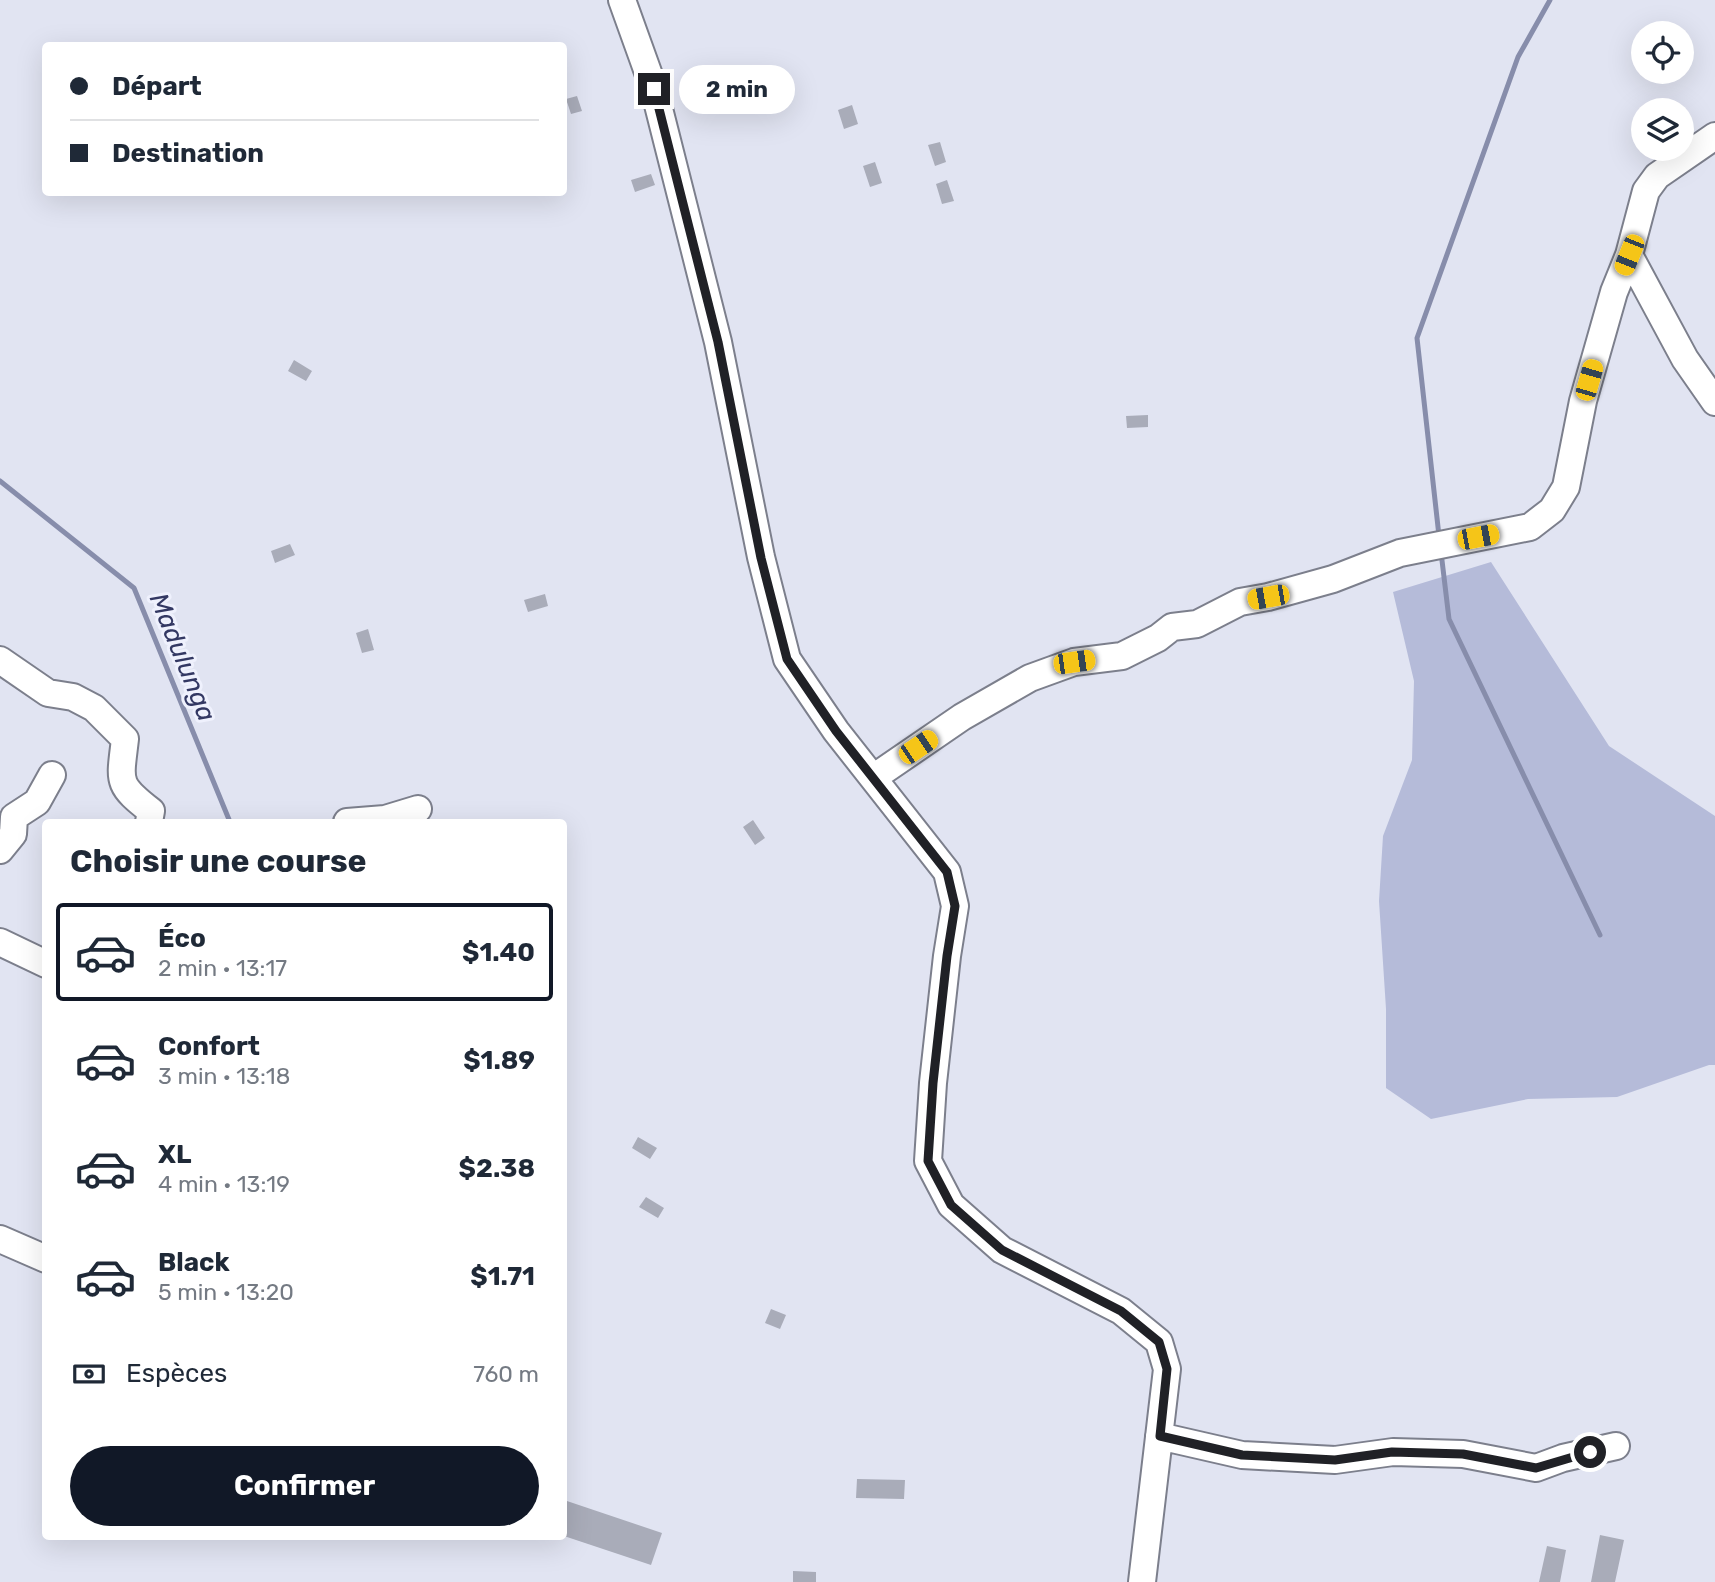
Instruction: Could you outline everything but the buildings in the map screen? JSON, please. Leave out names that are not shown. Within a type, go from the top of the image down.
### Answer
[{"type":"street","points":[[622,0],[654,89],[715,328],[761,558],[787,659],[836,731],[947,872],[955,906],[933,1083],[928,1161],[951,1205],[1002,1250],[1121,1311],[1159,1342],[1167,1369],[1142,1582]]},
{"type":"street","points":[[873,778],[962,717],[1030,678],[1074,662],[1122,656],[1158,638],[1172,626],[1197,624],[1240,602],[1333,579],[1400,552],[1530,527],[1552,510],[1566,487],[1583,401],[1614,292],[1629,255],[1646,191],[1657,176],[1715,136]]},
{"type":"street","points":[[1629,255],[1685,359],[1715,402]]},
{"type":"street","points":[[0,660],[48,693],[74,696],[94,708],[125,739],[121,775],[127,792],[151,811],[150,819]]},
{"type":"street","points":[[0,850],[13,834],[7,812],[37,802],[52,775]]},
{"type":"street","points":[[385,819],[418,809]]},
{"type":"street","points":[[0,942],[42,962]]},
{"type":"street","points":[[0,1239],[42,1257]]},
{"type":"street","points":[[1160,1436],[1242,1455],[1335,1460],[1392,1452],[1451,1454],[1536,1468],[1563,1458],[1616,1446]]},
{"type":"shaded area","points":[[1491,562],[1609,746],[1715,816],[1715,1065],[1617,1097],[1528,1099],[1431,1119],[1386,1088],[1386,1009],[1379,901],[1383,836],[1412,760],[1414,681],[1393,592]]},
{"type":"waterway","points":[[1439,536],[1417,338],[1518,57],[1550,0]]},
{"type":"waterway","name":"Madulunga","points":[[0,481],[134,588],[229,819]]},
{"type":"waterway","points":[[1441,552],[1449,619],[1600,935]]},
{"type":"route","points":[[654,89],[718,342],[761,558],[787,659],[836,731],[947,872],[955,906],[933,1083],[928,1161],[951,1205],[1002,1250],[1121,1311],[1159,1342],[1167,1369],[1160,1436],[1242,1455],[1335,1460],[1392,1452],[1463,1454],[1536,1468],[1590,1452]]}]
